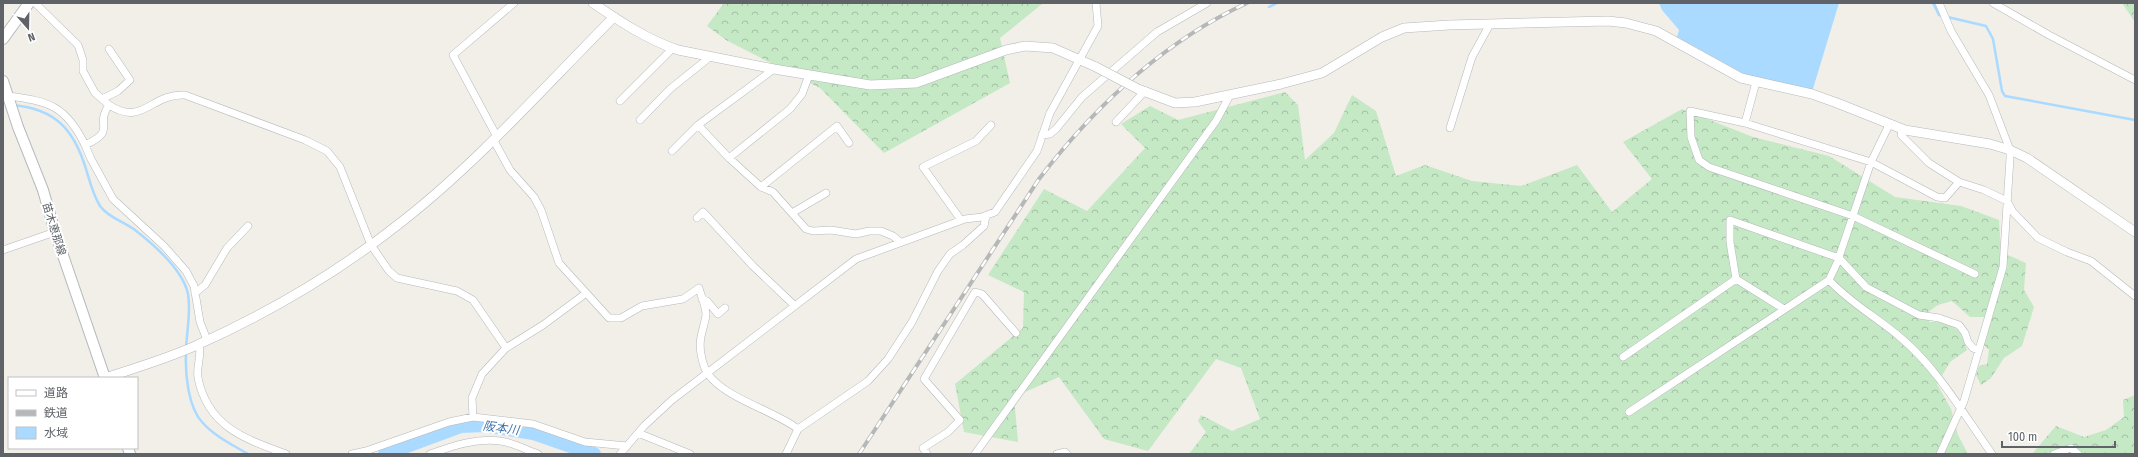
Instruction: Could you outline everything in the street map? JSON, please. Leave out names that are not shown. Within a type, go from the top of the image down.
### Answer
[{"type":"main road","points":[[3,39],[29,3]]},
{"type":"main road","name":"苗木恵那線","points":[[3,81],[43,190],[54,232],[105,377]]},
{"type":"street","points":[[35,3],[78,45],[83,60],[83,71],[95,93],[120,112],[135,113],[165,98],[174,95],[186,95],[304,140],[327,151],[340,167],[371,245],[389,271],[397,278],[457,291],[473,300],[506,348]]},
{"type":"street","points":[[514,3],[454,55],[510,170],[534,197],[542,210],[559,264],[609,318],[621,318],[642,306],[683,299],[699,288],[706,315],[701,330],[700,343],[704,364],[708,374],[733,395],[763,408],[798,429]]},
{"type":"street","points":[[593,3],[614,18],[664,45],[710,57],[774,69],[870,85],[905,85],[926,80],[1006,50],[1025,46],[1054,48],[1141,90],[1176,103],[1230,95],[1322,73],[1382,37],[1404,28],[1608,21],[1626,23],[1656,31],[1741,78],[1825,99],[1902,129],[1921,134],[1990,144],[2010,150],[2027,158],[2135,232]]},
{"type":"street","points":[[621,453],[660,410],[856,259],[962,220],[986,216],[995,212],[1000,207],[1037,151],[1050,113],[1098,26],[1096,3]]},
{"type":"street","points":[[1042,134],[1050,134],[1056,129],[1082,97],[1157,32],[1208,3]]},
{"type":"street","points":[[1939,3],[1948,24],[1989,95],[2010,150],[2003,267],[1992,311],[1978,350],[1960,410],[1940,454]]},
{"type":"street","points":[[1993,3],[2055,39],[2135,80]]},
{"type":"street","points":[[108,377],[176,354],[200,344],[299,292],[371,245],[431,197],[614,18]]},
{"type":"street","points":[[1450,128],[1472,57],[1490,24]]},
{"type":"street","points":[[620,101],[673,48]]},
{"type":"street","points":[[102,99],[118,91],[130,80],[109,49]]},
{"type":"street","points":[[640,120],[670,90],[710,57]]},
{"type":"street","points":[[672,152],[698,125],[774,69]]},
{"type":"street","points":[[729,158],[790,109],[802,94],[810,75]]},
{"type":"street","points":[[1745,123],[1756,82]]},
{"type":"street","points":[[1116,122],[1141,90]]},
{"type":"street","points":[[975,454],[1216,121],[1230,95]]},
{"type":"street","points":[[8,98],[40,100],[63,112],[75,126],[109,193],[120,206],[179,261],[191,279],[200,322],[201,352],[198,379],[203,394],[213,412],[232,431],[286,454]]},
{"type":"street","points":[[85,145],[99,139],[103,133],[104,112],[109,105]]},
{"type":"street","points":[[1959,182],[1944,198],[1937,197],[1871,162],[1745,123],[1690,110],[1691,137],[1699,160],[1709,167],[1853,216],[1975,274]]},
{"type":"street","points":[[698,125],[729,158],[761,187],[773,192],[806,229],[813,231],[831,230],[856,234],[869,230],[882,231],[893,236],[900,242]]},
{"type":"street","points":[[1629,412],[1830,280],[1839,258],[1871,162],[1889,125]]},
{"type":"street","points":[[761,187],[837,126],[849,143]]},
{"type":"street","points":[[962,220],[923,168],[976,141],[991,126]]},
{"type":"street","points":[[1902,129],[1901,135],[1929,163],[1959,182],[1984,190],[2007,201],[2013,212],[2038,238],[2067,252],[2091,261],[2135,296]]},
{"type":"street","points":[[792,213],[826,194]]},
{"type":"street","points":[[697,218],[703,212],[753,266],[795,306]]},
{"type":"street","points":[[786,454],[798,429],[874,375],[899,344],[938,271],[950,254],[963,245],[984,226],[986,216]]},
{"type":"street","points":[[1784,309],[1736,279],[1730,242],[1730,220],[1839,258],[1866,287],[1919,315],[1939,318],[1959,325],[1965,332],[1968,342],[1973,348],[1978,350]]},
{"type":"street","points":[[195,293],[205,285],[227,248],[248,226]]},
{"type":"street","points":[[3,250],[54,232]]},
{"type":"street","points":[[1623,358],[1736,279]]},
{"type":"street","points":[[1830,280],[1864,310],[1900,337],[1934,372],[1992,454]]},
{"type":"street","points":[[927,454],[923,448],[948,432],[960,420],[924,379],[975,292],[982,294],[1016,333]]},
{"type":"street","points":[[473,418],[472,398],[482,374],[506,348],[543,326],[586,294]]},
{"type":"street","points":[[702,299],[707,301],[718,314],[725,308]]},
{"type":"street","points":[[352,454],[366,451],[449,422],[473,418],[533,424],[585,442],[627,446]]},
{"type":"street","points":[[638,433],[690,454]]},
{"type":"street","points":[[430,454],[469,442],[480,441],[501,441],[538,454]]},
{"type":"street","points":[[2054,454],[2071,448],[2078,454]]},
{"type":"street","points":[[1057,454],[1065,452],[1067,454]]},
{"type":"green space","points":[[724,3],[1042,4],[1000,38],[1010,83],[884,153],[820,88],[726,40],[707,26]]},
{"type":"green space","points":[[2122,3],[2135,3],[2135,22]]},
{"type":"green space","points":[[1285,92],[1298,105],[1305,160],[1334,133],[1352,95],[1376,111],[1396,176],[1425,165],[1472,181],[1521,186],[1577,165],[1612,212],[1652,179],[1623,142],[1682,109],[1753,137],[1829,156],[1895,197],[1961,206],[1999,220],[2001,252],[2026,263],[2024,290],[2034,307],[2022,346],[2004,358],[1991,378],[1981,385],[1976,375],[1979,366],[1987,364],[1989,350],[1982,343],[1990,320],[1984,317],[1970,317],[1952,301],[1938,305],[1928,312],[1929,322],[1950,324],[1954,327],[1961,336],[1967,350],[1950,362],[1937,384],[1951,409],[1958,435],[1968,454],[1189,454],[1206,432],[1198,421],[1201,415],[1232,431],[1260,419],[1241,368],[1216,359],[1148,451],[1104,439],[1059,377],[1014,397],[1018,442],[964,432],[955,384],[1023,328],[1024,292],[988,275],[1044,189],[1087,211],[1145,148],[1121,124],[1150,106],[1178,120]]},
{"type":"green space","points":[[2135,395],[2135,454],[2032,454],[2056,426],[2084,437],[2106,430],[2124,417],[2123,400]]},
{"type":"water","points":[[1659,3],[1839,3],[1812,92],[1746,75],[1677,37],[1679,30],[1662,10]]},
{"type":"waterway","points":[[1269,7],[1277,3]]},
{"type":"waterway","points":[[1933,3],[1939,15],[1986,26],[1993,39],[2002,91],[2005,96],[2135,120]]},
{"type":"waterway","points":[[13,105],[41,111],[61,124],[76,143],[100,206],[108,214],[142,236],[174,267],[185,285],[188,294],[189,314],[186,348]]},
{"type":"waterway","points":[[186,353],[188,389],[193,408],[197,416],[212,432],[248,454]]},
{"type":"waterway","name":"阪本川","points":[[385,454],[461,426],[484,425],[533,433],[594,454]]},
{"type":"railway","points":[[859,454],[1039,179],[1083,126],[1132,78],[1159,57],[1216,19],[1247,3]]}]
